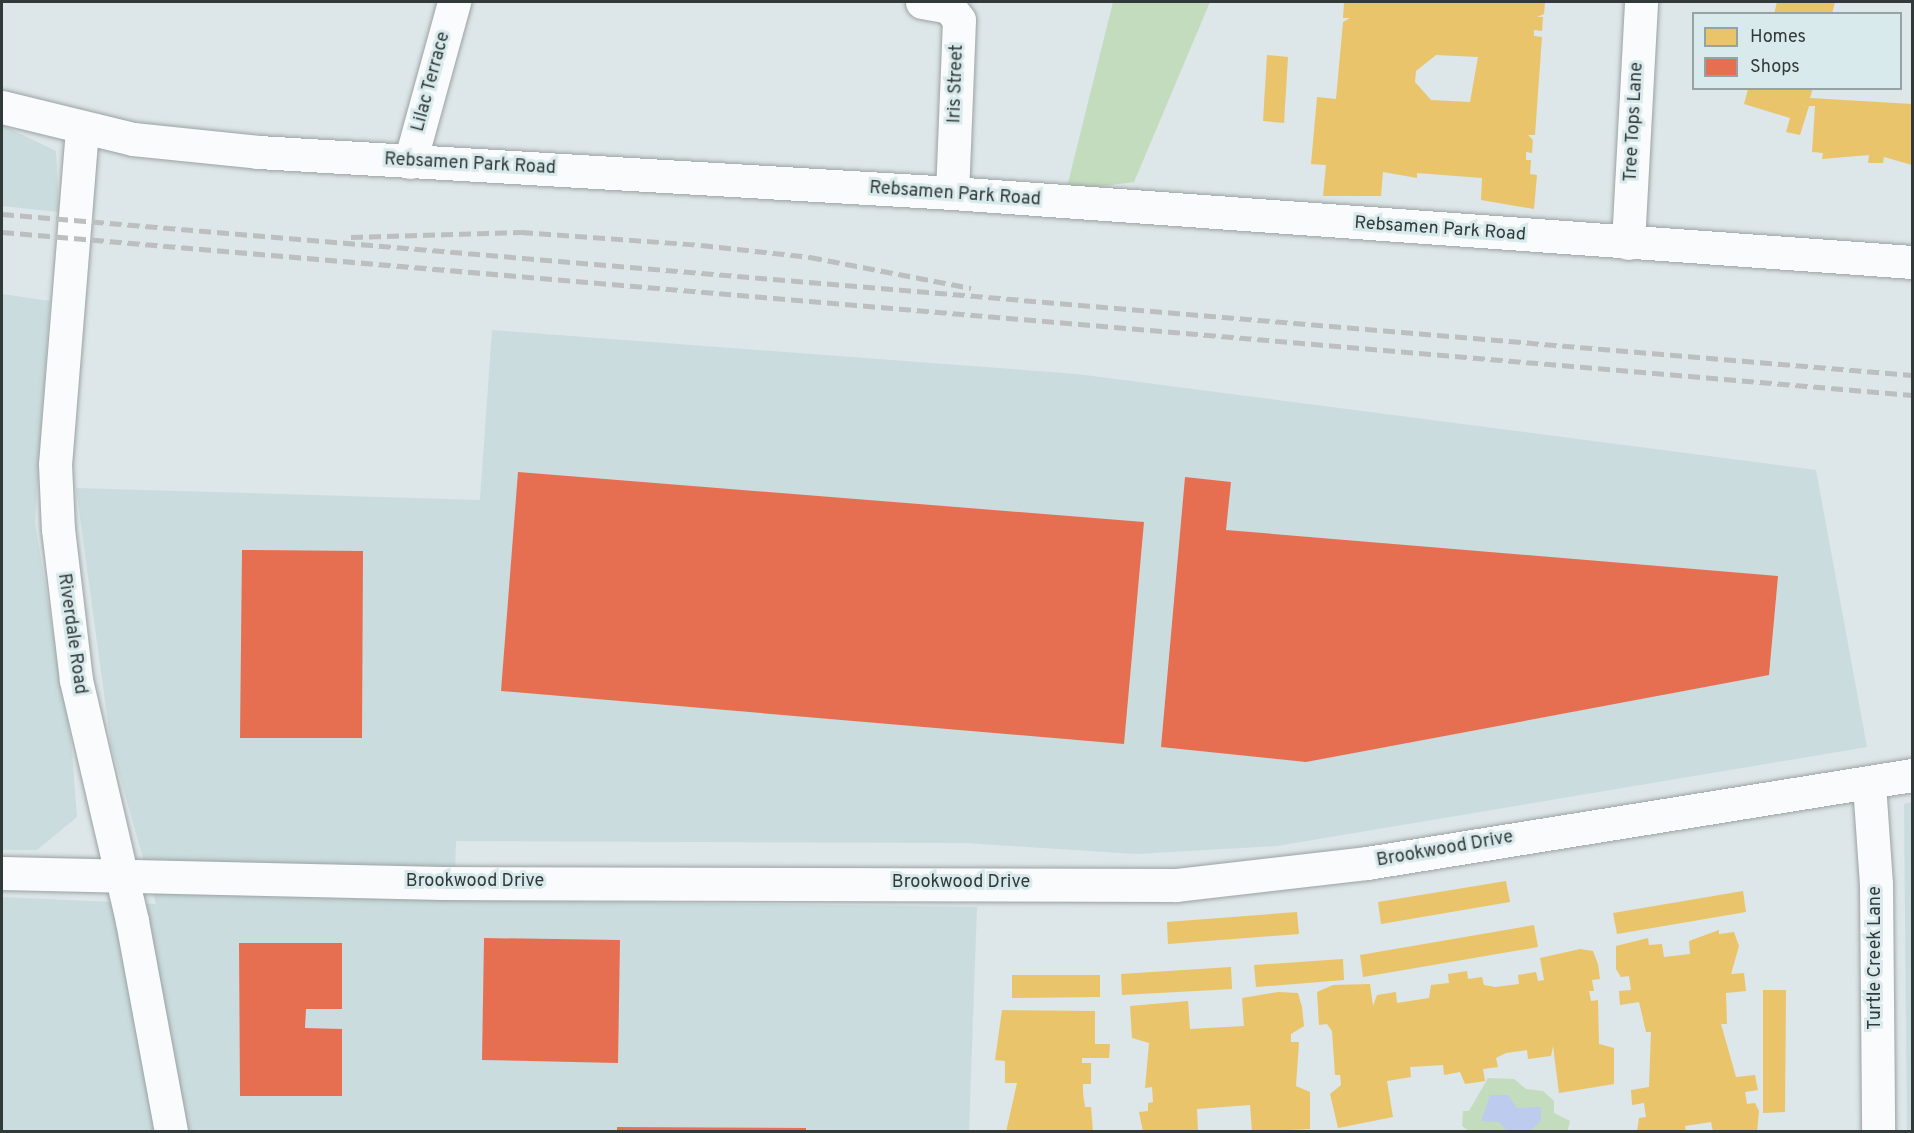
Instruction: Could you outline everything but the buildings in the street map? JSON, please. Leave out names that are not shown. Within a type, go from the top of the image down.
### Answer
[{"type":"street","name":"Lilac Terrace","points":[[410,162],[454,2]]},
{"type":"street","name":"Iris Street","points":[[922,2],[949,8],[959,20],[952,194]]},
{"type":"street","name":"Tree Tops Lane","points":[[1628,243],[1641,2]]},
{"type":"street","name":"Rebsamen Park Road","points":[[2,107],[82,129],[247,151],[952,194],[1912,262]]},
{"type":"street","name":"Riverdale Road","points":[[82,129],[56,506],[76,680],[119,874],[171,1131]]},
{"type":"street","name":"Brookwood Drive","points":[[2,873],[453,883],[1176,885],[1367,863],[1726,802],[1869,784],[1912,775]]},
{"type":"street","name":"Turtle Creek Lane","points":[[1869,784],[1876,884],[1878,1131]]},
{"type":"shaded area","points":[[2,125],[56,151],[59,212],[2,206]]},
{"type":"shaded area","points":[[2,294],[50,301],[35,523],[71,739],[77,817],[37,850],[2,850]]},
{"type":"shaded area","points":[[492,330],[1077,374],[1816,470],[1867,747],[1277,846],[1136,854],[964,843],[456,841],[454,900],[977,907],[969,1131],[2,1131],[2,897],[156,904],[111,745],[76,488],[480,500]]},
{"type":"shaded area","points":[[1912,802],[1912,1131],[1907,1132],[1904,804]]},
{"type":"green space","points":[[1113,2],[1210,2],[1134,182],[1066,191]]},
{"type":"green space","points":[[1488,1078],[1514,1079],[1526,1089],[1543,1091],[1554,1101],[1554,1113],[1570,1121],[1567,1132],[1469,1131],[1462,1126],[1463,1111],[1469,1111]]},
{"type":"water","points":[[1490,1095],[1508,1095],[1517,1108],[1541,1107],[1541,1120],[1530,1132],[1507,1131],[1499,1122],[1481,1121]]},
{"type":"railway","points":[[2,214],[1912,375]]},
{"type":"railway","points":[[2,232],[1912,395]]},
{"type":"railway","points":[[351,237],[521,232],[701,245],[810,257],[971,288]]}]
